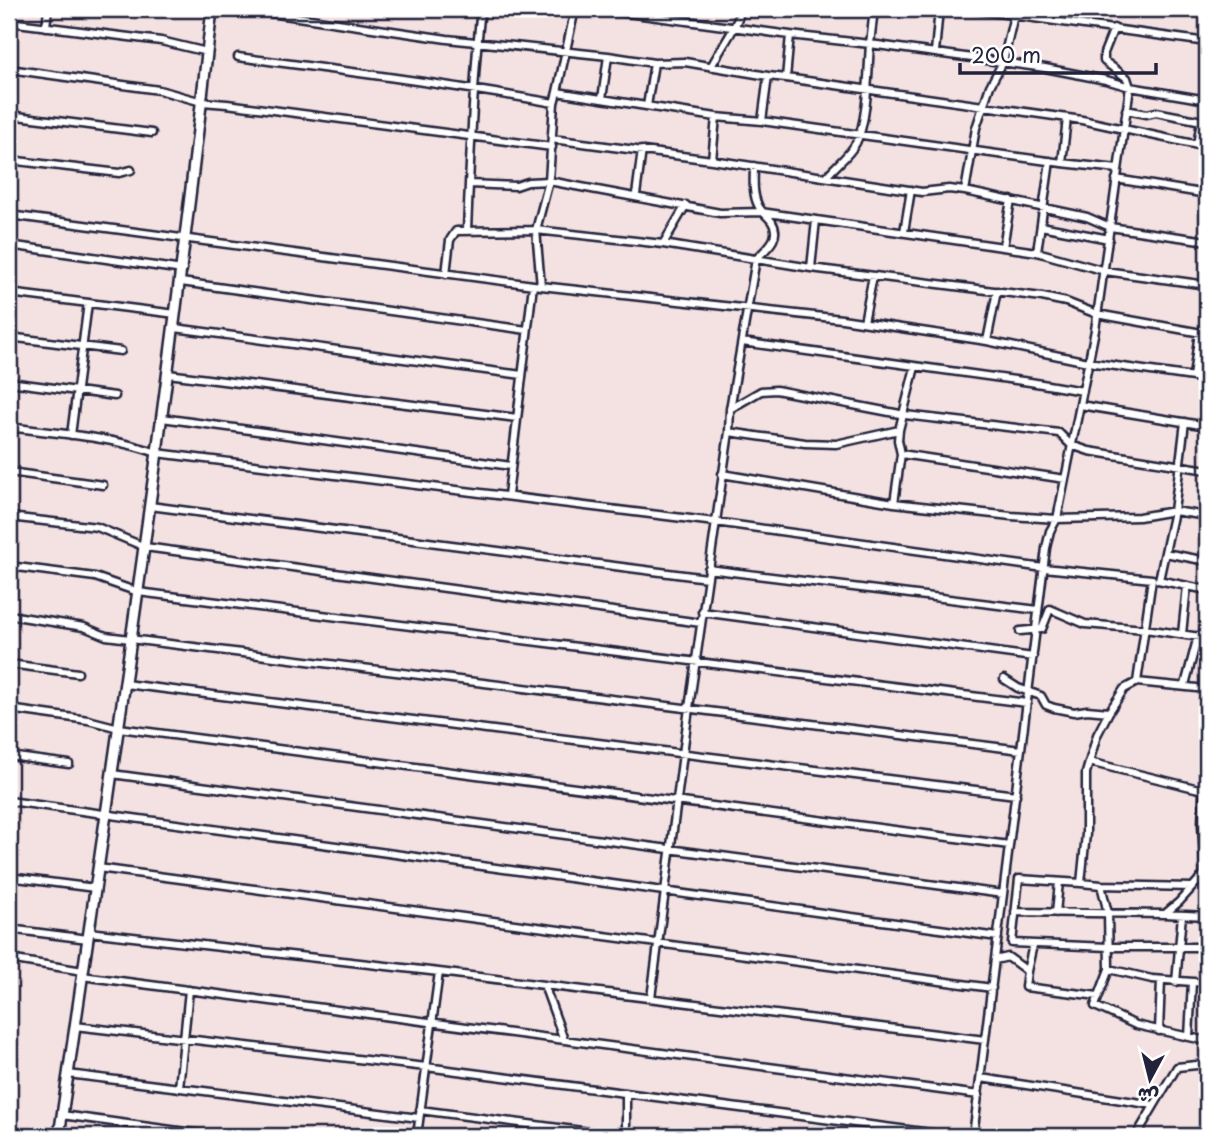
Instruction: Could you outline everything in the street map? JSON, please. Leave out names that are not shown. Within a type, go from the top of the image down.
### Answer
[{"type":"street","points":[[46,27],[48,9]]},
{"type":"street","points":[[59,1136],[183,270],[212,9]]},
{"type":"street","points":[[243,9],[477,42],[654,63],[685,62],[867,91],[1067,118],[1207,147]]},
{"type":"street","points":[[467,230],[481,9]]},
{"type":"street","points":[[541,286],[536,230],[550,181],[554,103],[575,9]]},
{"type":"street","points":[[597,9],[660,13],[736,27],[1003,62],[1079,74],[1129,88],[1207,100]]},
{"type":"street","points":[[711,67],[721,46],[736,27],[741,9]]},
{"type":"street","points":[[827,176],[853,148],[859,135],[867,91],[874,9]]},
{"type":"street","points":[[935,52],[939,9]]},
{"type":"street","points":[[969,9],[1207,42]]},
{"type":"street","points":[[965,191],[983,105],[1003,62],[1014,15]]},
{"type":"street","points":[[9,22],[161,41],[207,52]]},
{"type":"street","points":[[973,1136],[1048,537],[1056,519],[1065,479],[1105,271],[1129,88],[1127,78],[1104,61],[1104,53],[1114,28]]},
{"type":"street","points":[[786,78],[790,34]]},
{"type":"street","points":[[602,99],[608,56]]},
{"type":"street","points":[[238,57],[474,89],[554,103]]},
{"type":"street","points":[[647,106],[654,63]]},
{"type":"street","points":[[9,69],[159,90],[202,102],[552,147]]},
{"type":"street","points":[[762,121],[768,76]]},
{"type":"street","points":[[557,92],[716,117],[1118,169]]},
{"type":"street","points":[[1126,110],[1147,114],[1156,112],[1204,121],[1197,145]]},
{"type":"street","points":[[9,115],[152,133]]},
{"type":"street","points":[[712,160],[716,117]]},
{"type":"street","points":[[1062,163],[1067,118]]},
{"type":"street","points":[[552,139],[911,190],[965,191],[1087,217],[1110,227],[1207,241]]},
{"type":"street","points":[[636,195],[642,150]]},
{"type":"street","points":[[9,160],[119,173],[131,170]]},
{"type":"street","points":[[1037,252],[1050,161]]},
{"type":"street","points":[[651,998],[730,409],[755,259],[774,242],[775,234],[773,224],[761,212],[755,198],[754,166]]},
{"type":"street","points":[[1116,179],[1207,194]]},
{"type":"street","points":[[469,184],[506,186],[550,181],[729,214],[761,212],[1037,252],[1105,271],[1207,285]]},
{"type":"street","points":[[904,232],[911,190]]},
{"type":"street","points":[[1003,247],[1011,200]]},
{"type":"street","points":[[663,244],[686,205]]},
{"type":"street","points":[[9,215],[533,285],[864,322],[987,341],[1088,362],[1207,379]]},
{"type":"street","points":[[811,268],[816,220]]},
{"type":"street","points":[[1041,226],[1109,239]]},
{"type":"street","points":[[446,274],[453,234],[456,231],[536,230],[663,244],[811,268],[997,291],[1066,302],[1097,314],[1207,334]]},
{"type":"street","points":[[9,245],[183,270]]},
{"type":"street","points":[[864,322],[873,276]]},
{"type":"street","points":[[181,282],[527,330]]},
{"type":"street","points":[[508,495],[533,285]]},
{"type":"street","points":[[987,341],[997,291]]},
{"type":"street","points":[[9,293],[176,314]]},
{"type":"street","points":[[71,435],[88,303]]},
{"type":"street","points":[[174,328],[522,375]]},
{"type":"street","points":[[1193,377],[1199,332]]},
{"type":"street","points":[[9,337],[121,351]]},
{"type":"street","points":[[742,342],[1083,391]]},
{"type":"street","points":[[894,503],[901,454],[898,440],[915,367]]},
{"type":"street","points":[[168,374],[517,418]]},
{"type":"street","points":[[9,382],[115,396]]},
{"type":"street","points":[[730,409],[768,389],[905,415],[1059,433],[1071,445],[1109,455],[1207,470]]},
{"type":"street","points":[[1080,405],[1207,426]]},
{"type":"street","points":[[162,418],[511,466]]},
{"type":"street","points":[[1137,682],[1145,629],[1174,511],[1185,422]]},
{"type":"street","points":[[9,427],[134,444],[158,453],[715,522],[1044,568],[1156,580],[1207,590]]},
{"type":"street","points":[[729,432],[796,442],[836,444],[900,430]]},
{"type":"street","points":[[901,454],[1065,479]]},
{"type":"street","points":[[9,472],[103,485]]},
{"type":"street","points":[[722,474],[894,503],[1056,519],[1139,517],[1174,511],[1207,516]]},
{"type":"street","points":[[150,506],[707,578]]},
{"type":"street","points":[[9,517],[97,527],[145,547],[701,623]]},
{"type":"street","points":[[1165,553],[1207,561]]},
{"type":"street","points":[[9,566],[95,577],[138,592],[1027,703]]},
{"type":"street","points":[[708,569],[1038,610]]},
{"type":"street","points":[[1182,634],[1187,586]]},
{"type":"street","points":[[1020,631],[1042,629],[1050,609],[1085,624],[1207,638]]},
{"type":"street","points":[[702,612],[1033,657]]},
{"type":"street","points":[[9,615],[84,627],[106,636],[1021,750]]},
{"type":"street","points":[[1185,685],[1198,636]]},
{"type":"street","points":[[9,664],[78,673]]},
{"type":"street","points":[[1004,679],[1041,696],[1046,705],[1054,708],[1074,712],[1109,712]]},
{"type":"street","points":[[1080,883],[1086,834],[1085,782],[1089,762],[1097,734],[1124,689],[1137,682],[1207,689]]},
{"type":"street","points":[[125,684],[1016,795]]},
{"type":"street","points":[[9,709],[119,727],[1009,845]]},
{"type":"street","points":[[1166,914],[1206,872],[1202,825],[1207,748]]},
{"type":"street","points":[[9,755],[69,764]]},
{"type":"street","points":[[1089,762],[1203,790]]},
{"type":"street","points":[[112,774],[1003,894]]},
{"type":"street","points":[[9,801],[998,937]]},
{"type":"street","points":[[98,868],[992,988]]},
{"type":"street","points":[[9,877],[95,888]]},
{"type":"street","points":[[1192,887],[1101,885],[1019,879],[1012,943],[1207,947]]},
{"type":"street","points":[[1056,914],[1059,882]]},
{"type":"street","points":[[1101,885],[1108,913],[1109,969],[1095,1006],[1130,1023],[1207,1041]]},
{"type":"street","points":[[1015,912],[1207,916]]},
{"type":"street","points":[[1176,982],[1182,915]]},
{"type":"street","points":[[978,1095],[83,974],[9,959],[10,929],[439,972],[985,1040]]},
{"type":"street","points":[[1033,945],[1025,987],[1098,996]]},
{"type":"street","points":[[995,960],[1008,957],[1027,971]]},
{"type":"street","points":[[1109,969],[1161,980],[1207,983]]},
{"type":"street","points":[[417,1136],[439,972]]},
{"type":"street","points":[[1159,1031],[1161,980]]},
{"type":"street","points":[[1189,1037],[1192,982]]},
{"type":"street","points":[[544,985],[564,1040]]},
{"type":"street","points":[[179,1088],[189,990]]},
{"type":"street","points":[[75,1026],[426,1067],[954,1136]]},
{"type":"street","points":[[1136,1136],[1177,1067],[1207,1064]]},
{"type":"street","points":[[68,1074],[419,1118]]},
{"type":"street","points":[[981,1078],[1154,1105]]},
{"type":"street","points":[[626,1093],[626,1136]]},
{"type":"street","points":[[420,1110],[620,1136]]},
{"type":"street","points":[[62,1115],[215,1136]]}]
